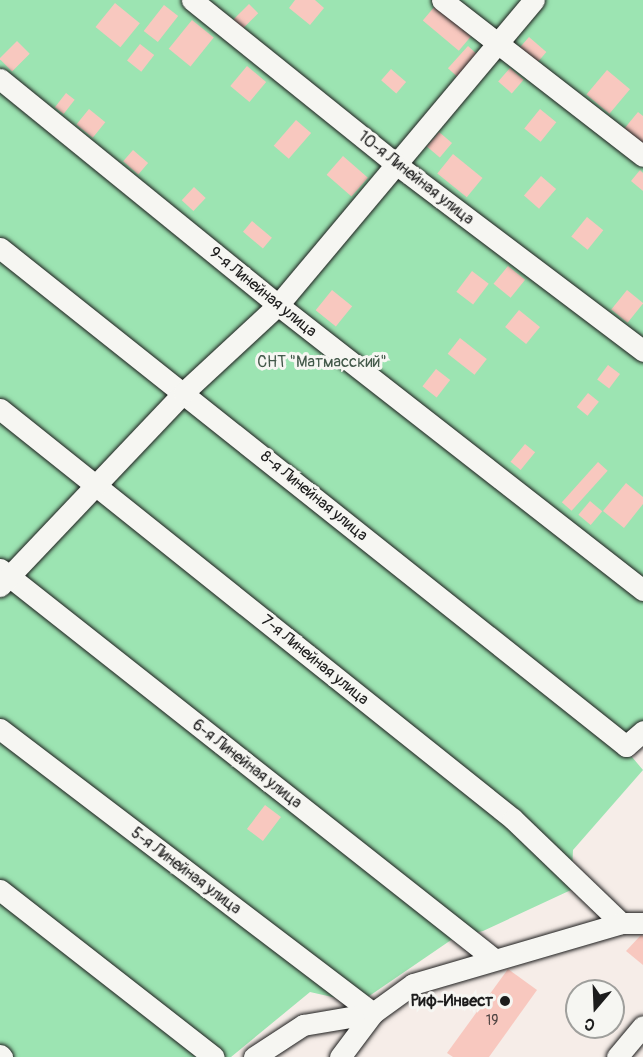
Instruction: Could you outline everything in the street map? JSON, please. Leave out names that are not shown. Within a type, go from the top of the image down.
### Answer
[{"type":"street","name":"10-я Линейная улица","points":[[192,0],[396,165],[643,351]]},
{"type":"street","points":[[442,0],[497,45],[643,156]]},
{"type":"street","points":[[3,577],[98,485],[184,393],[278,305],[534,0]]},
{"type":"street","name":"9-я Линейная улица","points":[[0,79],[278,305],[643,590]]},
{"type":"street","name":"8-я Линейная улица","points":[[0,248],[626,746],[643,731]]},
{"type":"street","name":"7-я Линейная улица","points":[[0,409],[98,485],[513,819],[621,923]]},
{"type":"street","name":"6-я Линейная улица","points":[[3,577],[494,959]]},
{"type":"street","name":"5-я Линейная улица","points":[[0,729],[373,1013]]},
{"type":"street","points":[[0,890],[213,1057]]},
{"type":"street","points":[[340,1057],[373,1013],[413,984],[621,923],[643,922]]},
{"type":"street","points":[[254,1057],[303,1025],[373,1013]]},
{"type":"street","points":[[617,1057],[643,1026]]},
{"type":"green space","name":"СНТ \"Матмасский\"","points":[[0,0],[643,0],[643,724],[621,744],[643,770],[573,850],[571,890],[483,931],[454,938],[359,1003],[310,992],[231,1057],[0,1057]]},
{"type":"building","points":[[295,0],[315,0],[324,8],[310,25],[289,8]]},
{"type":"building","points":[[115,3],[140,23],[120,47],[95,27]]},
{"type":"building","points":[[249,4],[258,13],[243,29],[233,20]]},
{"type":"building","points":[[164,5],[178,16],[158,42],[144,31]]},
{"type":"building","points":[[435,6],[471,36],[459,51],[423,21]]},
{"type":"building","points":[[192,20],[214,38],[190,66],[169,49]]},
{"type":"building","points":[[529,37],[546,52],[537,63],[519,48]]},
{"type":"building","points":[[17,41],[30,54],[12,71],[0,58]]},
{"type":"building","points":[[140,44],[154,55],[141,72],[127,61]]},
{"type":"building","points":[[468,46],[478,55],[458,77],[448,68]]},
{"type":"building","points":[[247,66],[266,82],[249,102],[230,86]]},
{"type":"building","points":[[510,68],[524,80],[512,93],[498,82]]},
{"type":"building","points":[[391,69],[406,82],[396,93],[381,80]]},
{"type":"building","points":[[607,70],[630,89],[609,114],[586,95]]},
{"type":"building","points":[[66,93],[75,100],[64,114],[55,107]]},
{"type":"building","points":[[89,109],[105,122],[93,138],[76,125]]},
{"type":"building","points":[[540,109],[556,122],[541,142],[524,128]]},
{"type":"building","points":[[638,112],[643,116],[643,145],[624,129]]},
{"type":"building","points":[[296,120],[311,133],[289,159],[274,146]]},
{"type":"building","points":[[439,132],[452,143],[440,157],[427,147]]},
{"type":"building","points":[[133,150],[148,163],[138,174],[123,161]]},
{"type":"building","points":[[453,154],[483,178],[467,197],[437,173]]},
{"type":"building","points":[[343,156],[368,178],[352,197],[327,175]]},
{"type":"building","points":[[640,170],[643,173],[643,191],[631,181]]},
{"type":"building","points":[[541,176],[556,189],[539,209],[524,196]]},
{"type":"building","points":[[194,187],[206,198],[193,211],[182,200]]},
{"type":"building","points":[[587,217],[603,230],[588,250],[571,236]]},
{"type":"building","points":[[252,221],[272,238],[263,248],[243,232]]},
{"type":"building","points":[[508,266],[525,280],[511,298],[494,284]]},
{"type":"building","points":[[472,271],[489,284],[473,304],[456,292]]},
{"type":"building","points":[[332,290],[352,306],[336,327],[316,310]]},
{"type":"building","points":[[627,290],[643,303],[628,323],[611,309]]},
{"type":"building","points":[[519,310],[540,327],[526,344],[505,327]]},
{"type":"building","points":[[460,338],[487,359],[474,375],[448,354]]},
{"type":"building","points":[[608,365],[620,374],[609,388],[597,379]]},
{"type":"building","points":[[436,369],[450,380],[437,397],[422,386]]},
{"type":"building","points":[[588,393],[599,402],[588,416],[577,407]]},
{"type":"building","points":[[525,444],[535,452],[521,470],[511,462]]},
{"type":"building","points":[[598,462],[608,471],[572,511],[562,502]]},
{"type":"building","points":[[626,483],[643,497],[643,504],[624,528],[603,511]]},
{"type":"building","points":[[590,501],[602,511],[591,525],[578,515]]},
{"type":"building","points":[[265,805],[281,817],[263,841],[247,829]]},
{"type":"building","points":[[641,935],[643,936],[643,965],[626,951]]},
{"type":"building","points":[[508,969],[537,990],[489,1057],[453,1057],[447,1053]]},
{"type":"place","name":"Риф-Инвест","points":[[505,1001]]}]
